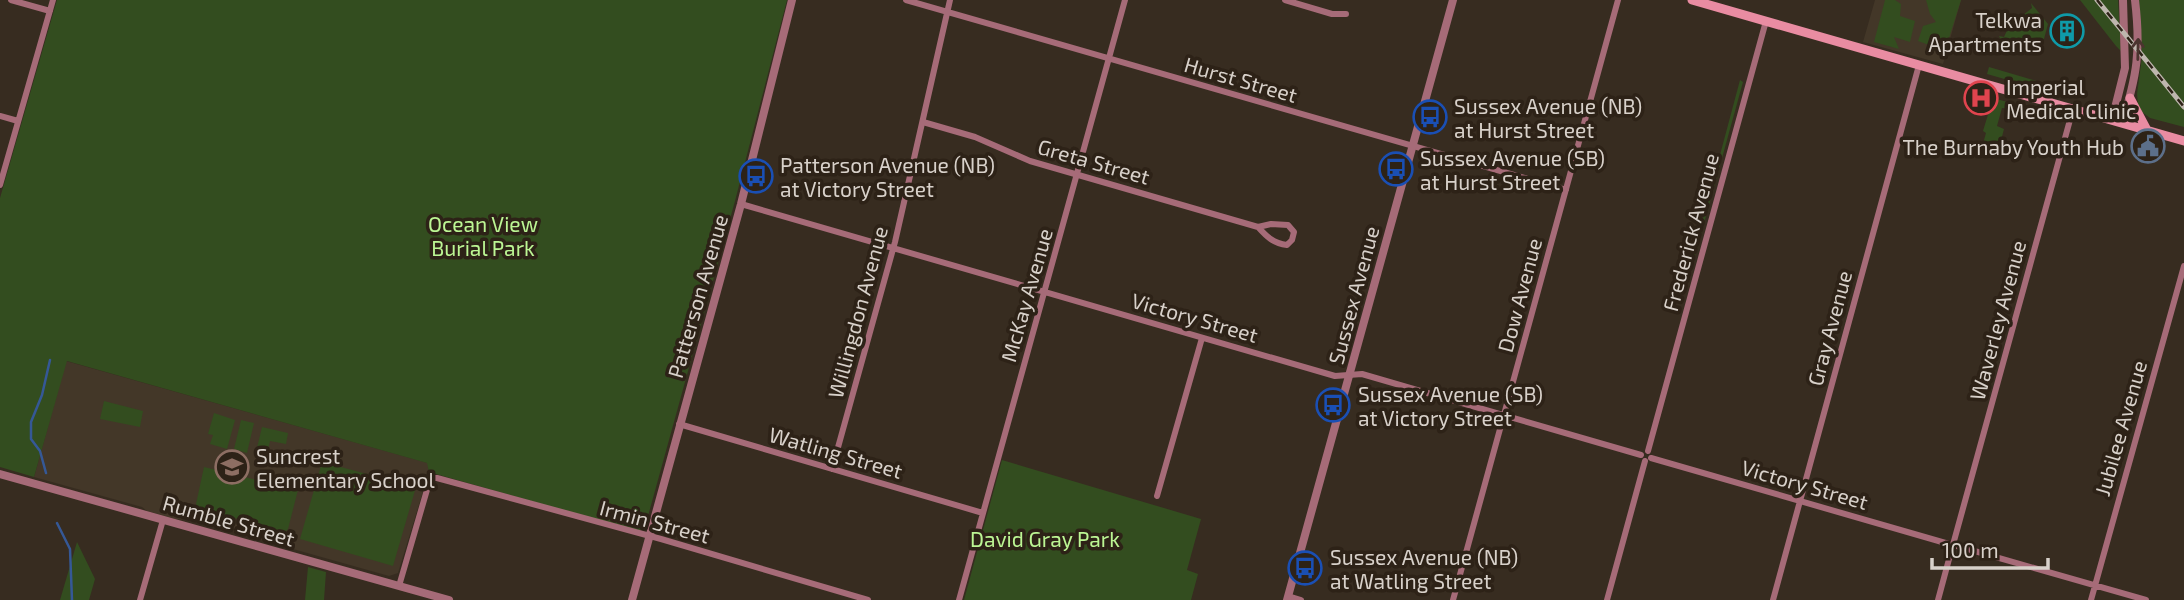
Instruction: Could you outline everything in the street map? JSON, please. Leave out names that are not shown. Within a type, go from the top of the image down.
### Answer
[{"type":"main road","points":[[1692,0],[2184,141]]},
{"type":"main road","points":[[2130,98],[2147,130]]},
{"type":"street","points":[[11,0],[50,11]]},
{"type":"street","points":[[0,185],[53,0]]},
{"type":"street","name":"Patterson Avenue","points":[[632,600],[741,204],[792,0]]},
{"type":"street","name":"Hurst Street","points":[[906,0],[1566,190]]},
{"type":"street","name":"Willingdon Avenue","points":[[832,469],[893,249],[950,0]]},
{"type":"street","name":"McKay Avenue","points":[[959,600],[1125,0]]},
{"type":"street","points":[[1286,0],[1332,14],[1346,14]]},
{"type":"street","name":"Sussex Avenue","points":[[1288,598],[1452,0]]},
{"type":"street","name":"Dow Avenue","points":[[1453,600],[1618,0]]},
{"type":"street","points":[[2117,122],[2125,68],[2123,0]]},
{"type":"street","points":[[2117,122],[2130,98],[2139,51],[2135,0]]},
{"type":"street","name":"Frederick Avenue","points":[[1607,600],[1766,21]]},
{"type":"street","name":"Gray Avenue","points":[[1773,600],[1919,65]]},
{"type":"street","name":"Waverley Avenue","points":[[1938,600],[2073,109]]},
{"type":"street","points":[[0,116],[18,121]]},
{"type":"street","name":"Greta Street","points":[[923,122],[975,137],[1021,158],[1258,227],[1269,239],[1279,244],[1287,244],[1292,240],[1294,232],[1288,225],[1271,223],[1258,227]]},
{"type":"street","name":"Victory Street","points":[[741,204],[1335,376],[1362,374],[2146,600]]},
{"type":"street","name":"Jubilee Avenue","points":[[2091,600],[2184,266]]},
{"type":"street","points":[[1157,496],[1202,338]]},
{"type":"street","name":"Watling Street","points":[[679,424],[983,513]]},
{"type":"street","name":"Rumble Street","points":[[0,474],[449,600]]},
{"type":"street","name":"Irmin Street","points":[[399,586],[432,478],[868,600]]},
{"type":"street","points":[[140,600],[163,520]]},
{"type":"street","points":[[1288,598],[1301,600]]},
{"type":"shaded area","points":[[1875,0],[1961,0],[1943,64],[1863,42]]},
{"type":"shaded area","name":"Suncrest Elementary School","points":[[66,361],[428,463],[429,472],[398,573],[389,576],[190,520],[175,519],[34,477]]},
{"type":"green space","name":"Ocean View Burial Park","points":[[57,0],[787,0],[645,527],[638,531],[633,530],[429,472],[427,463],[67,361],[34,477],[0,467],[0,198]]},
{"type":"green space","points":[[1885,0],[1895,0],[1901,4],[1900,16],[1915,21],[1910,42],[1894,37],[1899,49],[1874,42]]},
{"type":"green space","points":[[1926,0],[1961,0],[1945,51],[1918,41],[1923,26],[1936,22],[1930,14]]},
{"type":"green space","points":[[2080,0],[2118,0],[2121,51],[2116,46]]},
{"type":"green space","points":[[2139,0],[2184,0],[2184,127],[2150,118],[2142,112],[2138,104],[2142,57]]},
{"type":"green space","points":[[2031,3],[2048,24],[2044,39],[2030,49],[2000,38],[1999,36],[2004,37],[2009,26],[2032,8]]},
{"type":"green space","points":[[1989,67],[2043,83],[2039,89],[1987,74]]},
{"type":"green space","points":[[1740,80],[1743,82],[1693,256]]},
{"type":"green space","points":[[1993,98],[2011,103],[2010,109],[2002,108],[1997,126],[2004,129],[1998,152],[1982,147],[1986,133],[1983,131]]},
{"type":"green space","points":[[104,401],[143,411],[140,427],[100,419]]},
{"type":"green space","points":[[214,413],[235,420],[227,449],[210,444],[213,435],[208,434]]},
{"type":"green space","points":[[241,420],[254,423],[247,453],[234,449]]},
{"type":"green space","points":[[262,427],[288,433],[286,444],[270,441],[267,455],[256,452]]},
{"type":"green space","name":"David Gray Park","points":[[1002,460],[1201,519],[1187,570],[1198,574],[1191,600],[964,600]]},
{"type":"green space","points":[[322,462],[416,487],[393,566],[300,539]]},
{"type":"green space","points":[[204,467],[298,490],[288,529],[285,532],[198,508],[196,504]]},
{"type":"green space","points":[[77,542],[95,579],[89,600],[60,600]]},
{"type":"green space","points":[[308,567],[326,572],[324,600],[305,600]]},
{"type":"waterway","points":[[46,473],[40,451],[31,439],[31,422],[42,395],[50,360]]},
{"type":"waterway","points":[[57,523],[70,549],[72,600]]},
{"type":"railway","points":[[2097,0],[2184,107]]},
{"type":"place","name":"Telkwa Apartments","points":[[2067,31]]},
{"type":"place","name":"Imperial Medical Clinic","points":[[1981,98]]},
{"type":"place","name":"Sussex Avenue (NB) at Hurst Street","points":[[1430,117]]},
{"type":"place","name":"The Burnaby Youth Hub","points":[[2148,146]]},
{"type":"place","name":"Sussex Avenue (SB) at Hurst Street","points":[[1396,169]]},
{"type":"place","name":"Patterson Avenue (NB) at Victory Street","points":[[756,176]]},
{"type":"place","name":"Sussex Avenue (SB) at Victory Street","points":[[1333,405]]},
{"type":"place","name":"Suncrest Elementary School","points":[[232,467]]},
{"type":"place","name":"Sussex Avenue (NB) at Watling Street","points":[[1305,568]]}]
